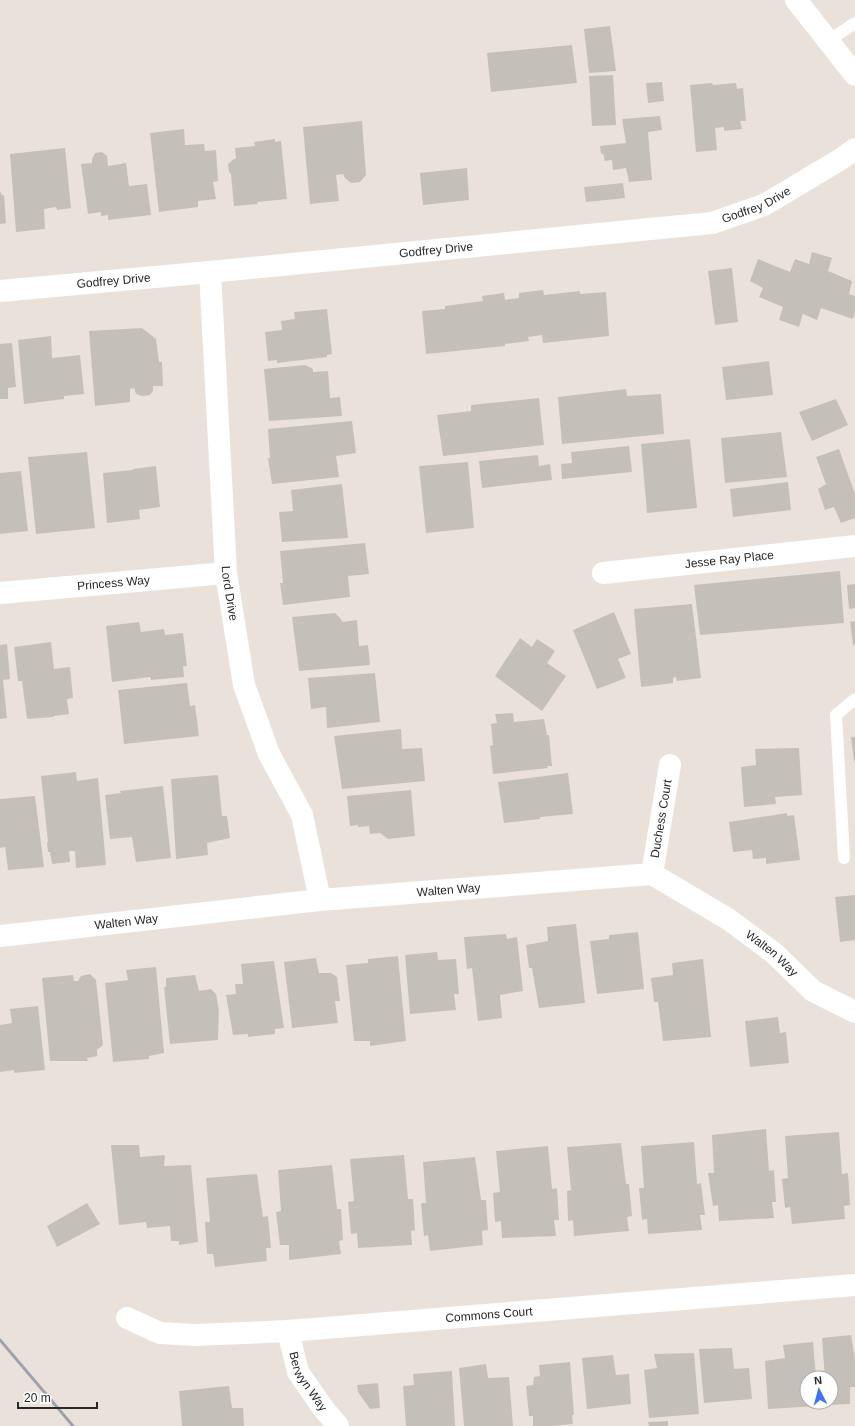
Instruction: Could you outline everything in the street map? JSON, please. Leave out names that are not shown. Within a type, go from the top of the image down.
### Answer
[{"type":"street","points":[[796,0],[855,75]]},
{"type":"street","name":"Godfrey Drive","points":[[0,291],[712,223],[764,205],[855,150]]},
{"type":"street","name":"Lord Drive","points":[[210,272],[226,574],[244,685],[269,754],[302,815],[320,900]]},
{"type":"street","name":"Jesse Ray Place","points":[[603,573],[855,546]]},
{"type":"street","name":"Princess Way","points":[[0,593],[226,574]]},
{"type":"street","name":"Duchess Court","points":[[652,874],[670,765]]},
{"type":"street","name":"Walten Way","points":[[0,936],[320,900],[652,874],[728,919],[774,953],[813,991],[855,1012]]},
{"type":"street","name":"Commons Court","points":[[126,1318],[160,1333],[196,1335],[288,1331],[855,1285]]},
{"type":"street","name":"Berwyn Way","points":[[288,1331],[298,1372],[323,1408],[338,1426]]},
{"type":"lane","points":[[828,41],[855,23]]},
{"type":"lane","points":[[844,858],[836,714],[855,699]]},
{"type":"building","points":[[610,26],[616,71],[589,73],[584,29]]},
{"type":"building","points":[[572,45],[577,83],[491,92],[487,53]]},
{"type":"building","points":[[613,75],[616,125],[592,126],[589,76]]},
{"type":"building","points":[[662,82],[664,101],[648,103],[646,83]]},
{"type":"building","points":[[712,83],[713,85],[736,83],[737,89],[743,88],[746,121],[740,121],[742,129],[724,131],[724,127],[715,128],[717,150],[696,152],[690,85]]},
{"type":"building","points":[[660,116],[662,130],[648,132],[652,180],[629,182],[626,168],[613,170],[612,160],[605,161],[603,153],[601,154],[600,146],[626,143],[622,119]]},
{"type":"building","points":[[362,121],[366,175],[360,182],[351,183],[343,174],[336,175],[339,201],[310,204],[303,127]]},
{"type":"building","points":[[184,129],[185,145],[204,144],[205,151],[216,150],[218,181],[213,182],[216,199],[198,201],[198,207],[159,212],[150,133]]},
{"type":"building","points":[[275,139],[275,142],[281,141],[287,199],[234,206],[231,174],[229,172],[228,164],[236,158],[235,148],[255,146],[254,142]]},
{"type":"building","points":[[65,148],[71,208],[57,210],[56,207],[44,209],[45,229],[16,232],[10,154]]},
{"type":"building","points":[[102,152],[107,156],[108,166],[126,163],[129,186],[147,184],[151,215],[108,220],[108,215],[101,216],[101,212],[88,214],[81,164],[92,163],[95,153]]},
{"type":"building","points":[[467,168],[469,200],[423,205],[420,173]]},
{"type":"building","points":[[623,183],[625,198],[586,202],[584,187]]},
{"type":"building","points":[[0,191],[2,195],[4,195],[6,223],[0,224]]},
{"type":"building","points":[[812,252],[832,258],[828,271],[852,281],[849,294],[855,296],[855,313],[853,319],[821,308],[817,320],[803,314],[799,327],[779,320],[783,307],[759,297],[763,288],[750,281],[758,259],[790,272],[795,259],[809,264]]},
{"type":"building","points":[[732,268],[738,322],[715,325],[708,271]]},
{"type":"building","points":[[543,290],[544,295],[580,291],[580,294],[606,292],[609,336],[543,343],[542,335],[528,337],[529,341],[505,344],[505,346],[426,354],[422,311],[445,309],[445,306],[483,301],[482,296],[504,293],[505,300],[519,298],[519,293]]},
{"type":"building","points":[[327,309],[332,354],[327,355],[327,357],[277,363],[277,360],[268,361],[265,332],[282,330],[281,321],[295,319],[294,312]]},
{"type":"building","points":[[142,328],[156,339],[159,362],[162,362],[163,386],[153,386],[153,391],[150,395],[142,396],[136,394],[134,388],[130,389],[130,402],[95,406],[89,331]]},
{"type":"building","points":[[51,336],[52,358],[80,355],[84,394],[64,396],[64,399],[24,404],[18,340]]},
{"type":"building","points":[[12,343],[16,387],[8,388],[8,399],[0,399],[0,344]]},
{"type":"building","points":[[769,361],[773,395],[726,400],[722,367]]},
{"type":"building","points":[[305,365],[313,369],[313,372],[328,371],[330,398],[340,397],[342,416],[269,421],[264,369]]},
{"type":"building","points":[[626,389],[627,396],[661,394],[664,434],[562,444],[558,397]]},
{"type":"building","points":[[539,398],[544,445],[443,456],[437,415],[471,411],[471,405]]},
{"type":"building","points":[[836,399],[848,425],[812,441],[799,412]]},
{"type":"building","points":[[352,421],[356,453],[336,456],[339,477],[272,484],[268,458],[270,458],[268,429]]},
{"type":"building","points":[[781,432],[787,477],[725,483],[721,438]]},
{"type":"building","points":[[690,439],[697,508],[647,513],[641,444]]},
{"type":"building","points":[[629,446],[632,472],[562,479],[561,464],[572,463],[571,452]]},
{"type":"building","points":[[839,449],[855,494],[855,518],[841,523],[834,507],[825,510],[818,489],[826,484],[816,457]]},
{"type":"building","points":[[87,452],[95,528],[36,534],[28,457]]},
{"type":"building","points":[[538,455],[539,466],[550,464],[552,480],[482,488],[479,461]]},
{"type":"building","points":[[468,462],[474,528],[426,533],[419,466]]},
{"type":"building","points":[[156,466],[160,507],[139,510],[140,519],[107,523],[103,473]]},
{"type":"building","points":[[21,471],[28,531],[0,534],[0,473]]},
{"type":"building","points":[[788,482],[791,510],[733,517],[730,489]]},
{"type":"building","points":[[342,484],[348,538],[282,542],[279,512],[293,511],[291,490]]},
{"type":"building","points":[[365,543],[369,574],[348,576],[350,597],[283,605],[280,583],[283,583],[280,551]]},
{"type":"building","points":[[840,571],[844,623],[700,635],[694,585]]},
{"type":"building","points":[[855,584],[855,608],[849,609],[847,585]]},
{"type":"building","points":[[692,604],[701,678],[677,681],[676,677],[673,678],[673,683],[641,687],[634,609]]},
{"type":"building","points":[[614,612],[631,654],[618,659],[626,678],[597,689],[573,630]]},
{"type":"building","points":[[335,613],[342,622],[357,620],[359,646],[368,645],[370,665],[299,671],[292,617]]},
{"type":"building","points":[[855,621],[855,645],[853,645],[850,622]]},
{"type":"building","points":[[139,622],[141,632],[164,629],[165,635],[183,633],[187,666],[183,666],[184,677],[151,680],[150,677],[112,682],[106,626]]},
{"type":"building","points":[[520,638],[532,647],[537,639],[555,651],[547,663],[566,676],[542,711],[495,676]]},
{"type":"building","points":[[51,642],[54,669],[70,667],[73,698],[67,699],[69,714],[54,717],[27,719],[22,681],[18,681],[14,647]]},
{"type":"building","points":[[7,644],[10,679],[3,680],[7,718],[0,719],[0,645]]},
{"type":"building","points":[[375,673],[380,722],[327,728],[326,707],[311,709],[308,678]]},
{"type":"building","points":[[187,683],[190,706],[195,705],[199,736],[124,744],[118,690]]},
{"type":"building","points":[[513,713],[514,722],[544,719],[547,735],[549,735],[552,766],[547,766],[548,768],[493,774],[490,746],[493,745],[491,724],[497,723],[495,714]]},
{"type":"building","points":[[401,729],[402,749],[422,748],[425,781],[342,789],[334,736]]},
{"type":"building","points":[[851,737],[855,737],[855,762],[854,762]]},
{"type":"building","points":[[799,748],[802,795],[775,797],[776,804],[744,807],[741,767],[756,765],[755,749]]},
{"type":"building","points":[[76,772],[77,781],[98,778],[106,865],[76,868],[75,851],[69,851],[70,862],[52,864],[50,852],[48,852],[41,776]]},
{"type":"building","points":[[568,773],[573,814],[540,817],[540,819],[504,823],[498,782]]},
{"type":"building","points":[[218,775],[222,816],[227,816],[230,838],[207,843],[208,855],[176,859],[171,779]]},
{"type":"building","points":[[163,786],[171,858],[136,862],[132,837],[110,839],[105,795],[121,793],[120,791]]},
{"type":"building","points":[[411,790],[415,836],[388,839],[380,833],[370,834],[369,826],[350,826],[347,796]]},
{"type":"building","points":[[35,796],[44,867],[8,870],[5,847],[0,848],[0,799]]},
{"type":"building","points":[[787,813],[787,816],[794,815],[800,860],[766,864],[766,858],[753,859],[752,850],[733,852],[729,822]]},
{"type":"building","points":[[855,895],[855,940],[840,942],[835,897]]},
{"type":"building","points":[[576,924],[585,1003],[539,1008],[532,968],[529,968],[526,945],[548,941],[547,927]]},
{"type":"building","points":[[638,932],[644,989],[597,994],[590,941],[609,939],[609,935]]},
{"type":"building","points":[[506,934],[507,939],[517,937],[523,991],[500,995],[502,1018],[478,1021],[472,968],[467,969],[464,937]]},
{"type":"building","points":[[437,952],[438,960],[456,959],[459,994],[454,994],[456,1010],[410,1014],[405,955]]},
{"type":"building","points":[[398,956],[406,1041],[370,1046],[370,1041],[354,1041],[346,965],[368,963],[368,959]]},
{"type":"building","points":[[316,958],[319,973],[331,973],[337,977],[340,1001],[335,1001],[338,1023],[292,1028],[284,962]]},
{"type":"building","points":[[703,959],[711,1037],[663,1041],[658,1002],[654,1002],[651,978],[673,975],[672,963]]},
{"type":"building","points":[[274,961],[284,1028],[275,1029],[275,1034],[248,1037],[248,1034],[233,1035],[226,995],[236,994],[235,984],[243,984],[241,964]]},
{"type":"building","points":[[156,967],[164,1053],[149,1056],[149,1059],[113,1062],[105,983],[128,980],[126,970]]},
{"type":"building","points":[[90,974],[96,980],[103,1045],[97,1050],[97,1056],[87,1058],[88,1061],[50,1061],[42,978],[73,975],[74,981],[78,981],[81,976]]},
{"type":"building","points":[[195,975],[199,991],[211,989],[216,994],[219,1011],[218,1040],[170,1044],[164,987],[166,987],[166,978]]},
{"type":"building","points":[[38,1006],[45,1070],[14,1073],[14,1070],[0,1072],[0,1025],[12,1023],[10,1009]]},
{"type":"building","points":[[778,1017],[780,1033],[786,1032],[789,1063],[750,1067],[745,1021]]},
{"type":"building","points":[[766,1129],[769,1171],[774,1170],[776,1202],[772,1202],[774,1218],[719,1221],[718,1205],[713,1206],[708,1173],[714,1173],[712,1135]]},
{"type":"building","points":[[839,1132],[842,1174],[848,1173],[850,1205],[844,1206],[845,1219],[792,1224],[790,1207],[785,1208],[782,1179],[788,1178],[785,1136]]},
{"type":"building","points":[[694,1142],[697,1184],[701,1183],[705,1215],[700,1215],[702,1230],[648,1234],[647,1219],[642,1220],[639,1188],[644,1188],[641,1146]]},
{"type":"building","points":[[621,1143],[626,1184],[629,1184],[632,1216],[627,1217],[629,1231],[574,1236],[573,1220],[568,1221],[567,1191],[571,1190],[567,1147]]},
{"type":"building","points":[[111,1145],[139,1145],[140,1157],[165,1155],[164,1166],[191,1165],[198,1242],[179,1245],[179,1241],[171,1241],[170,1226],[147,1228],[146,1222],[119,1225]]},
{"type":"building","points":[[548,1146],[552,1189],[557,1188],[559,1220],[554,1220],[556,1236],[502,1238],[501,1221],[495,1222],[493,1193],[500,1192],[496,1151]]},
{"type":"building","points":[[404,1155],[408,1199],[413,1199],[415,1230],[411,1231],[412,1245],[358,1248],[357,1233],[351,1234],[348,1202],[354,1201],[350,1159]]},
{"type":"building","points":[[475,1157],[481,1200],[486,1200],[488,1230],[482,1231],[483,1245],[430,1251],[428,1235],[424,1236],[421,1203],[426,1203],[423,1162]]},
{"type":"building","points":[[332,1165],[337,1209],[341,1209],[343,1240],[339,1241],[341,1254],[289,1260],[289,1245],[280,1245],[276,1212],[281,1211],[278,1170]]},
{"type":"building","points":[[257,1174],[263,1217],[268,1216],[271,1248],[266,1248],[267,1261],[215,1267],[213,1254],[207,1254],[205,1222],[210,1222],[206,1178]]},
{"type":"building","points":[[87,1203],[100,1224],[57,1247],[47,1226]]},
{"type":"building","points":[[851,1335],[855,1359],[855,1387],[850,1387],[850,1404],[839,1404],[839,1370],[824,1370],[822,1338]]},
{"type":"building","points":[[813,1342],[815,1370],[799,1370],[799,1407],[768,1409],[765,1361],[785,1358],[783,1345]]},
{"type":"building","points":[[732,1348],[734,1369],[749,1368],[752,1399],[704,1403],[699,1349]]},
{"type":"building","points":[[694,1353],[699,1414],[649,1418],[644,1370],[657,1368],[654,1354]]},
{"type":"building","points":[[613,1355],[616,1375],[629,1374],[631,1404],[587,1409],[582,1358]]},
{"type":"building","points":[[570,1362],[574,1415],[572,1415],[573,1424],[533,1426],[533,1416],[529,1416],[526,1386],[533,1385],[534,1377],[540,1376],[539,1365]]},
{"type":"building","points":[[486,1364],[488,1378],[509,1377],[513,1426],[464,1426],[459,1368]]},
{"type":"building","points":[[452,1371],[455,1426],[406,1426],[403,1386],[414,1385],[413,1374]]},
{"type":"building","points":[[378,1383],[380,1408],[370,1409],[358,1392],[357,1385]]},
{"type":"building","points":[[229,1386],[232,1408],[243,1408],[244,1426],[182,1426],[179,1391]]},
{"type":"building","points":[[668,1421],[668,1426],[649,1426],[648,1422]]},
{"type":"railway","points":[[0,1340],[73,1426]]}]
